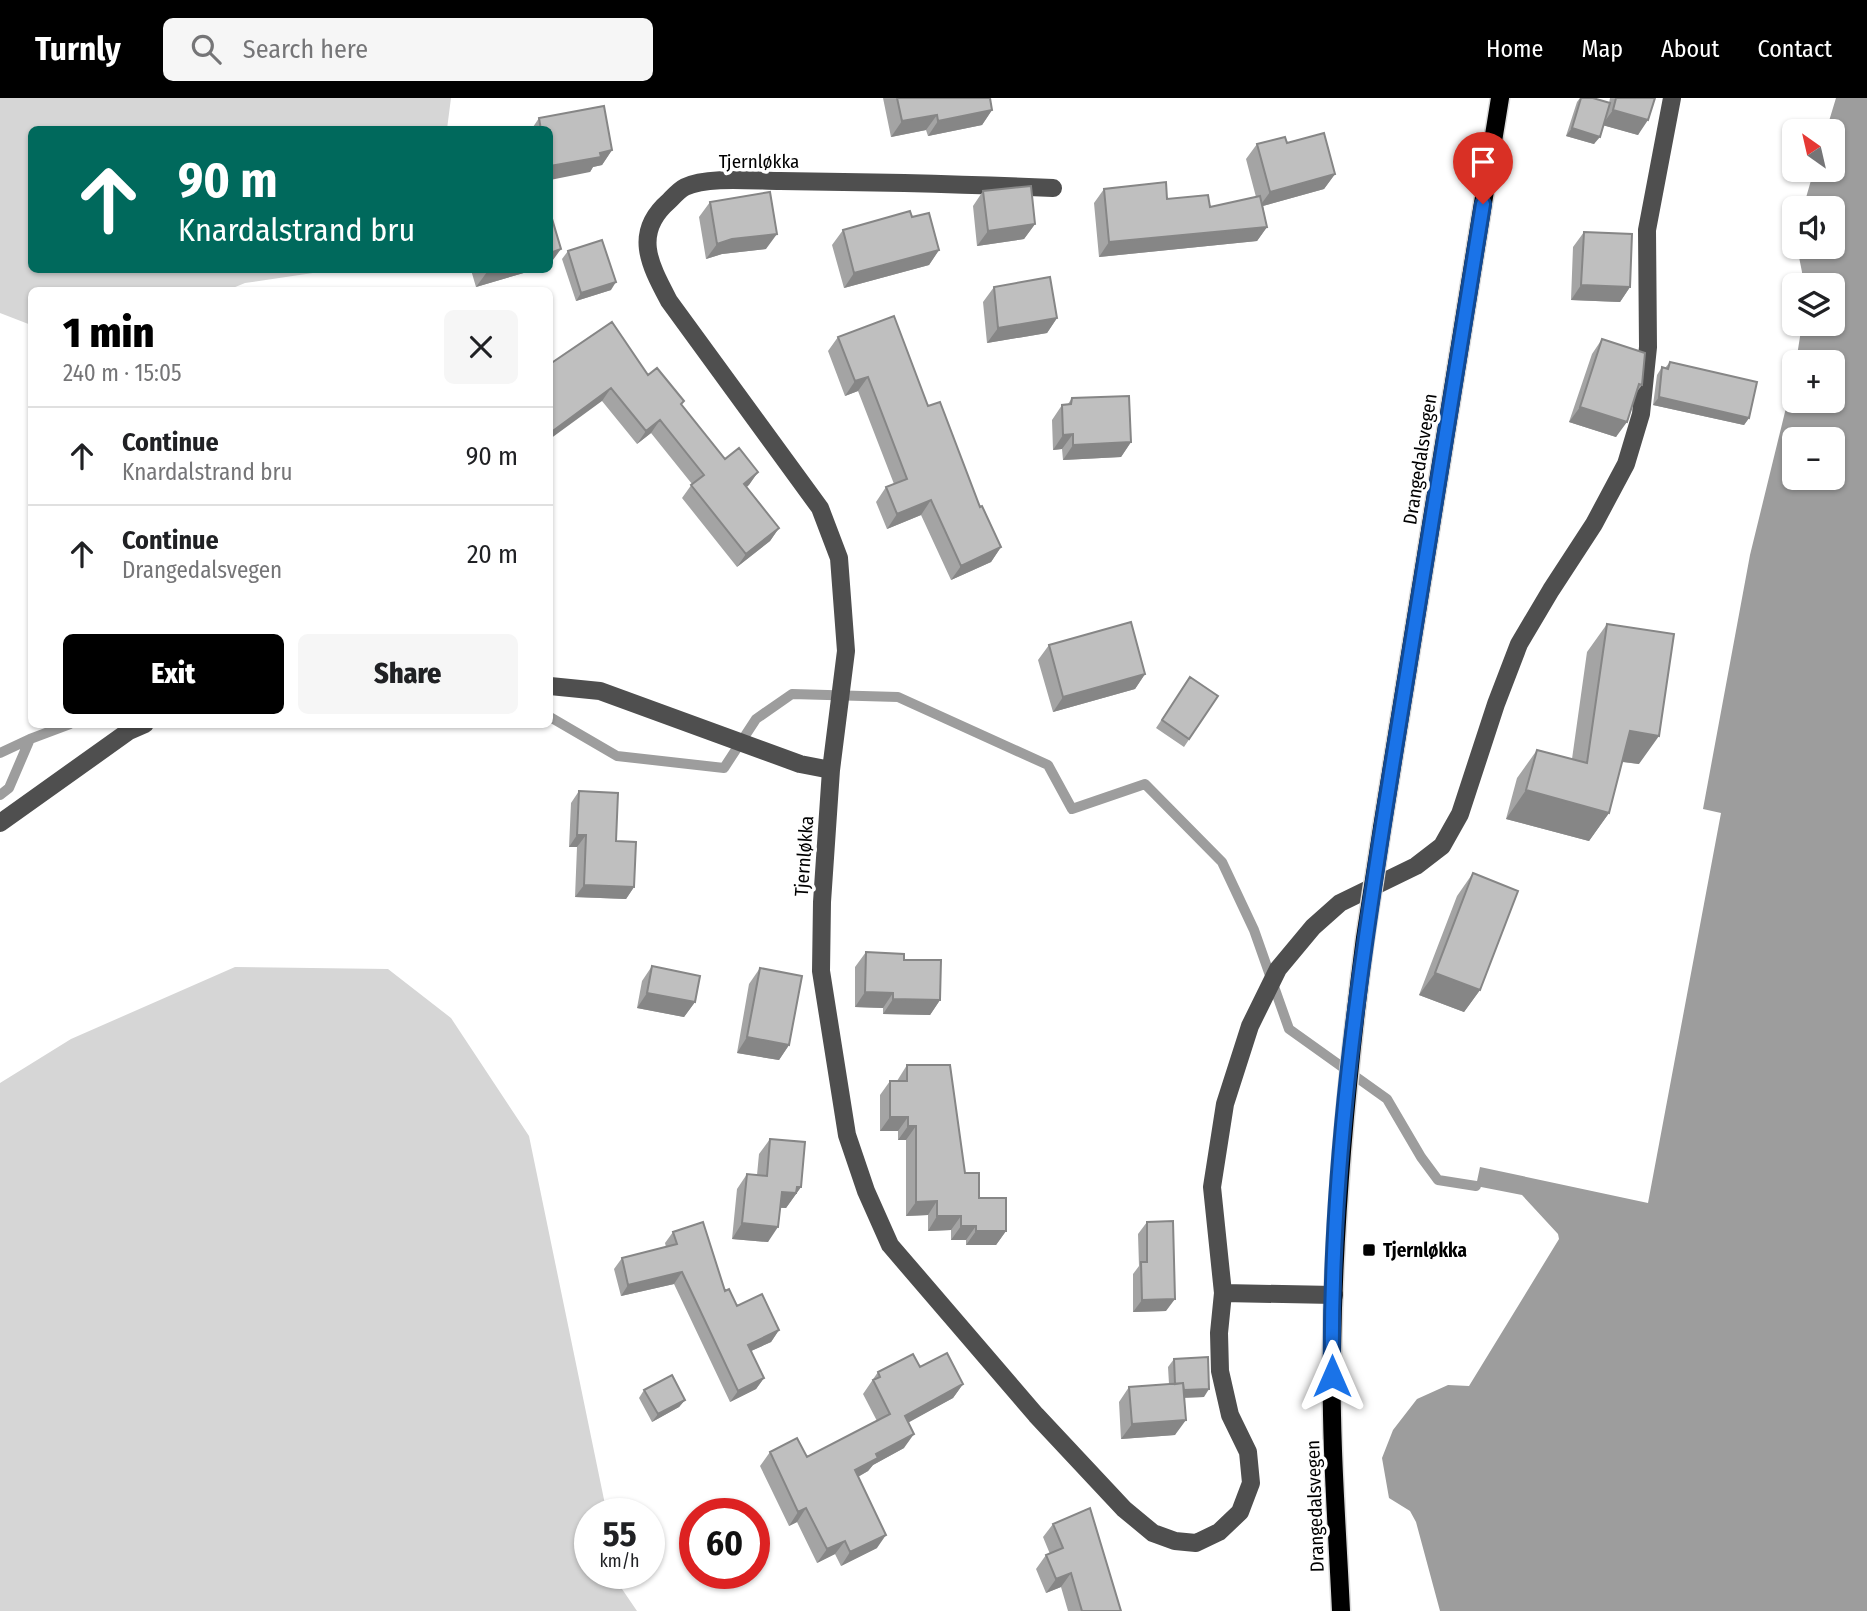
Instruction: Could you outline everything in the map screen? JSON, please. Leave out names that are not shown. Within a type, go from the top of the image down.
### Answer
[{"type":"main road","name":"Drangedalsvegen","points":[[1341,1611],[1333,1408],[1334,1295],[1337,1191],[1346,1089],[1382,828],[1500,98]]},
{"type":"street","name":"Tjernløkka","points":[[1053,188],[895,182],[717,180],[685,187],[661,207],[651,222],[646,241],[651,266],[669,302],[820,508],[839,558],[846,651],[831,771],[822,902],[821,971],[848,1135],[866,1191],[890,1245],[1036,1415],[1124,1509],[1153,1533],[1175,1541],[1196,1543],[1219,1532],[1240,1512],[1251,1483],[1248,1452],[1230,1415],[1220,1371],[1219,1333],[1223,1293],[1212,1187],[1225,1104],[1250,1026],[1278,969],[1313,927],[1340,903],[1416,866],[1442,846],[1460,814],[1519,644],[1594,524],[1626,464],[1641,414],[1648,347],[1647,230],[1672,98]]},
{"type":"street","points":[[553,686],[600,691],[800,764],[831,771]]},
{"type":"street","points":[[0,823],[136,728]]},
{"type":"street","points":[[1223,1293],[1334,1295]]},
{"type":"shaded area","points":[[0,98],[451,98],[447,126],[28,126],[28,273],[313,273],[245,283],[235,287],[28,287],[28,324],[0,313]]},
{"type":"shaded area","points":[[1836,98],[1867,98],[1867,1611],[1440,1611],[1416,1522],[1410,1511],[1389,1498],[1382,1458],[1393,1430],[1417,1399],[1448,1385],[1469,1386],[1559,1239],[1558,1234],[1522,1195],[1476,1186],[1480,1167],[1648,1203],[1721,813],[1703,809],[1750,555],[1785,413],[1845,413],[1845,350],[1798,350],[1800,336],[1845,336],[1845,273],[1802,273],[1799,259],[1845,259],[1845,196],[1806,196],[1811,182],[1845,182],[1845,119],[1830,119]]},
{"type":"shaded area","points":[[235,967],[388,969],[451,1018],[529,1136],[604,1498],[574,1498],[574,1589],[622,1589],[637,1611],[0,1611],[0,1083],[71,1039]]},
{"type":"building","points":[[897,98],[990,98],[992,110],[938,121],[937,115],[902,121]]},
{"type":"building","points":[[1581,98],[1610,103],[1600,137],[1572,128]]},
{"type":"building","points":[[1616,98],[1655,98],[1648,120],[1613,110]]},
{"type":"building","points":[[604,106],[612,150],[600,153],[601,157],[553,165],[553,126],[540,126],[539,118]]},
{"type":"building","points":[[1324,133],[1335,174],[1270,192],[1257,144],[1285,137],[1287,143]]},
{"type":"building","points":[[1166,182],[1167,199],[1208,195],[1210,207],[1260,196],[1267,227],[1109,242],[1104,189]]},
{"type":"building","points":[[1031,186],[1035,224],[988,231],[983,191]]},
{"type":"building","points":[[770,192],[777,234],[732,239],[717,244],[710,202]]},
{"type":"building","points":[[910,211],[912,217],[929,213],[939,250],[854,273],[843,230]]},
{"type":"building","points":[[553,222],[561,249],[553,252]]},
{"type":"building","points":[[1584,232],[1632,234],[1630,287],[1581,285]]},
{"type":"building","points":[[602,240],[616,282],[581,293],[568,251]]},
{"type":"building","points":[[1050,277],[1057,318],[998,328],[994,287]]},
{"type":"building","points":[[894,316],[928,406],[940,402],[980,507],[982,506],[1001,547],[961,566],[931,500],[897,514],[886,487],[907,479],[868,377],[855,381],[838,337]]},
{"type":"building","points":[[612,322],[648,375],[657,368],[684,401],[681,404],[725,459],[739,448],[758,472],[744,484],[779,528],[746,554],[691,485],[704,475],[660,420],[646,431],[611,388],[553,431],[553,362]]},
{"type":"building","points":[[1602,339],[1645,353],[1642,385],[1639,384],[1627,422],[1580,407]]},
{"type":"building","points":[[1670,362],[1757,382],[1749,418],[1659,397],[1662,367],[1668,369]]},
{"type":"building","points":[[1129,396],[1131,442],[1073,445],[1073,434],[1063,435],[1062,405],[1071,404],[1072,398]]},
{"type":"building","points":[[1131,622],[1145,674],[1063,697],[1049,645]]},
{"type":"building","points":[[1607,624],[1674,634],[1659,736],[1630,731],[1609,813],[1526,790],[1537,750],[1587,763]]},
{"type":"building","points":[[1190,677],[1218,696],[1189,739],[1162,720]]},
{"type":"building","points":[[579,791],[618,793],[616,841],[636,842],[634,887],[584,885],[586,835],[577,835]]},
{"type":"building","points":[[1473,873],[1518,891],[1480,990],[1435,973]]},
{"type":"building","points":[[866,952],[904,954],[904,960],[941,960],[940,1000],[893,999],[893,993],[865,992]]},
{"type":"building","points":[[652,966],[700,976],[695,1002],[647,993]]},
{"type":"building","points":[[760,968],[802,976],[789,1045],[747,1037]]},
{"type":"building","points":[[907,1065],[950,1065],[965,1173],[979,1173],[979,1198],[1006,1198],[1006,1231],[976,1231],[976,1226],[961,1226],[961,1216],[937,1216],[937,1201],[916,1202],[916,1126],[908,1126],[908,1117],[890,1117],[890,1081],[907,1081]]},
{"type":"building","points":[[770,1139],[805,1142],[801,1187],[797,1187],[796,1193],[782,1192],[778,1227],[742,1223],[747,1174],[767,1176]]},
{"type":"building","points":[[1173,1221],[1175,1299],[1142,1300],[1141,1262],[1147,1262],[1147,1222]]},
{"type":"building","points":[[703,1222],[725,1291],[729,1289],[737,1306],[762,1294],[779,1330],[748,1345],[764,1378],[738,1391],[682,1272],[628,1285],[622,1258],[677,1244],[673,1232]]},
{"type":"building","points":[[947,1353],[963,1384],[905,1416],[914,1434],[876,1454],[878,1458],[855,1470],[886,1535],[850,1552],[845,1541],[827,1549],[806,1508],[798,1512],[770,1452],[797,1438],[807,1457],[890,1414],[873,1380],[880,1377],[878,1372],[913,1354],[920,1367]]},
{"type":"building","points":[[1208,1357],[1209,1389],[1184,1390],[1183,1383],[1175,1384],[1174,1359]]},
{"type":"building","points":[[672,1375],[685,1400],[658,1414],[644,1390]]},
{"type":"building","points":[[1183,1383],[1186,1420],[1132,1424],[1129,1387]]},
{"type":"building","points":[[1090,1508],[1121,1611],[1082,1611],[1071,1573],[1056,1579],[1046,1555],[1063,1548],[1053,1524]]},
{"type":"waterway","points":[[553,719],[617,756],[724,768],[756,719],[792,694],[898,697],[1048,765],[1072,809],[1145,784],[1222,862],[1254,930],[1289,1029],[1387,1099],[1421,1157],[1438,1180],[1476,1186]]},
{"type":"waterway","points":[[0,753],[59,728]]},
{"type":"waterway","points":[[0,795],[9,788],[30,739]]},
{"type":"place","name":"Tjernløkka","points":[[1369,1250]]},
{"type":"route","points":[[1332,1376],[1337,1191],[1356,1003],[1483,204]]}]
